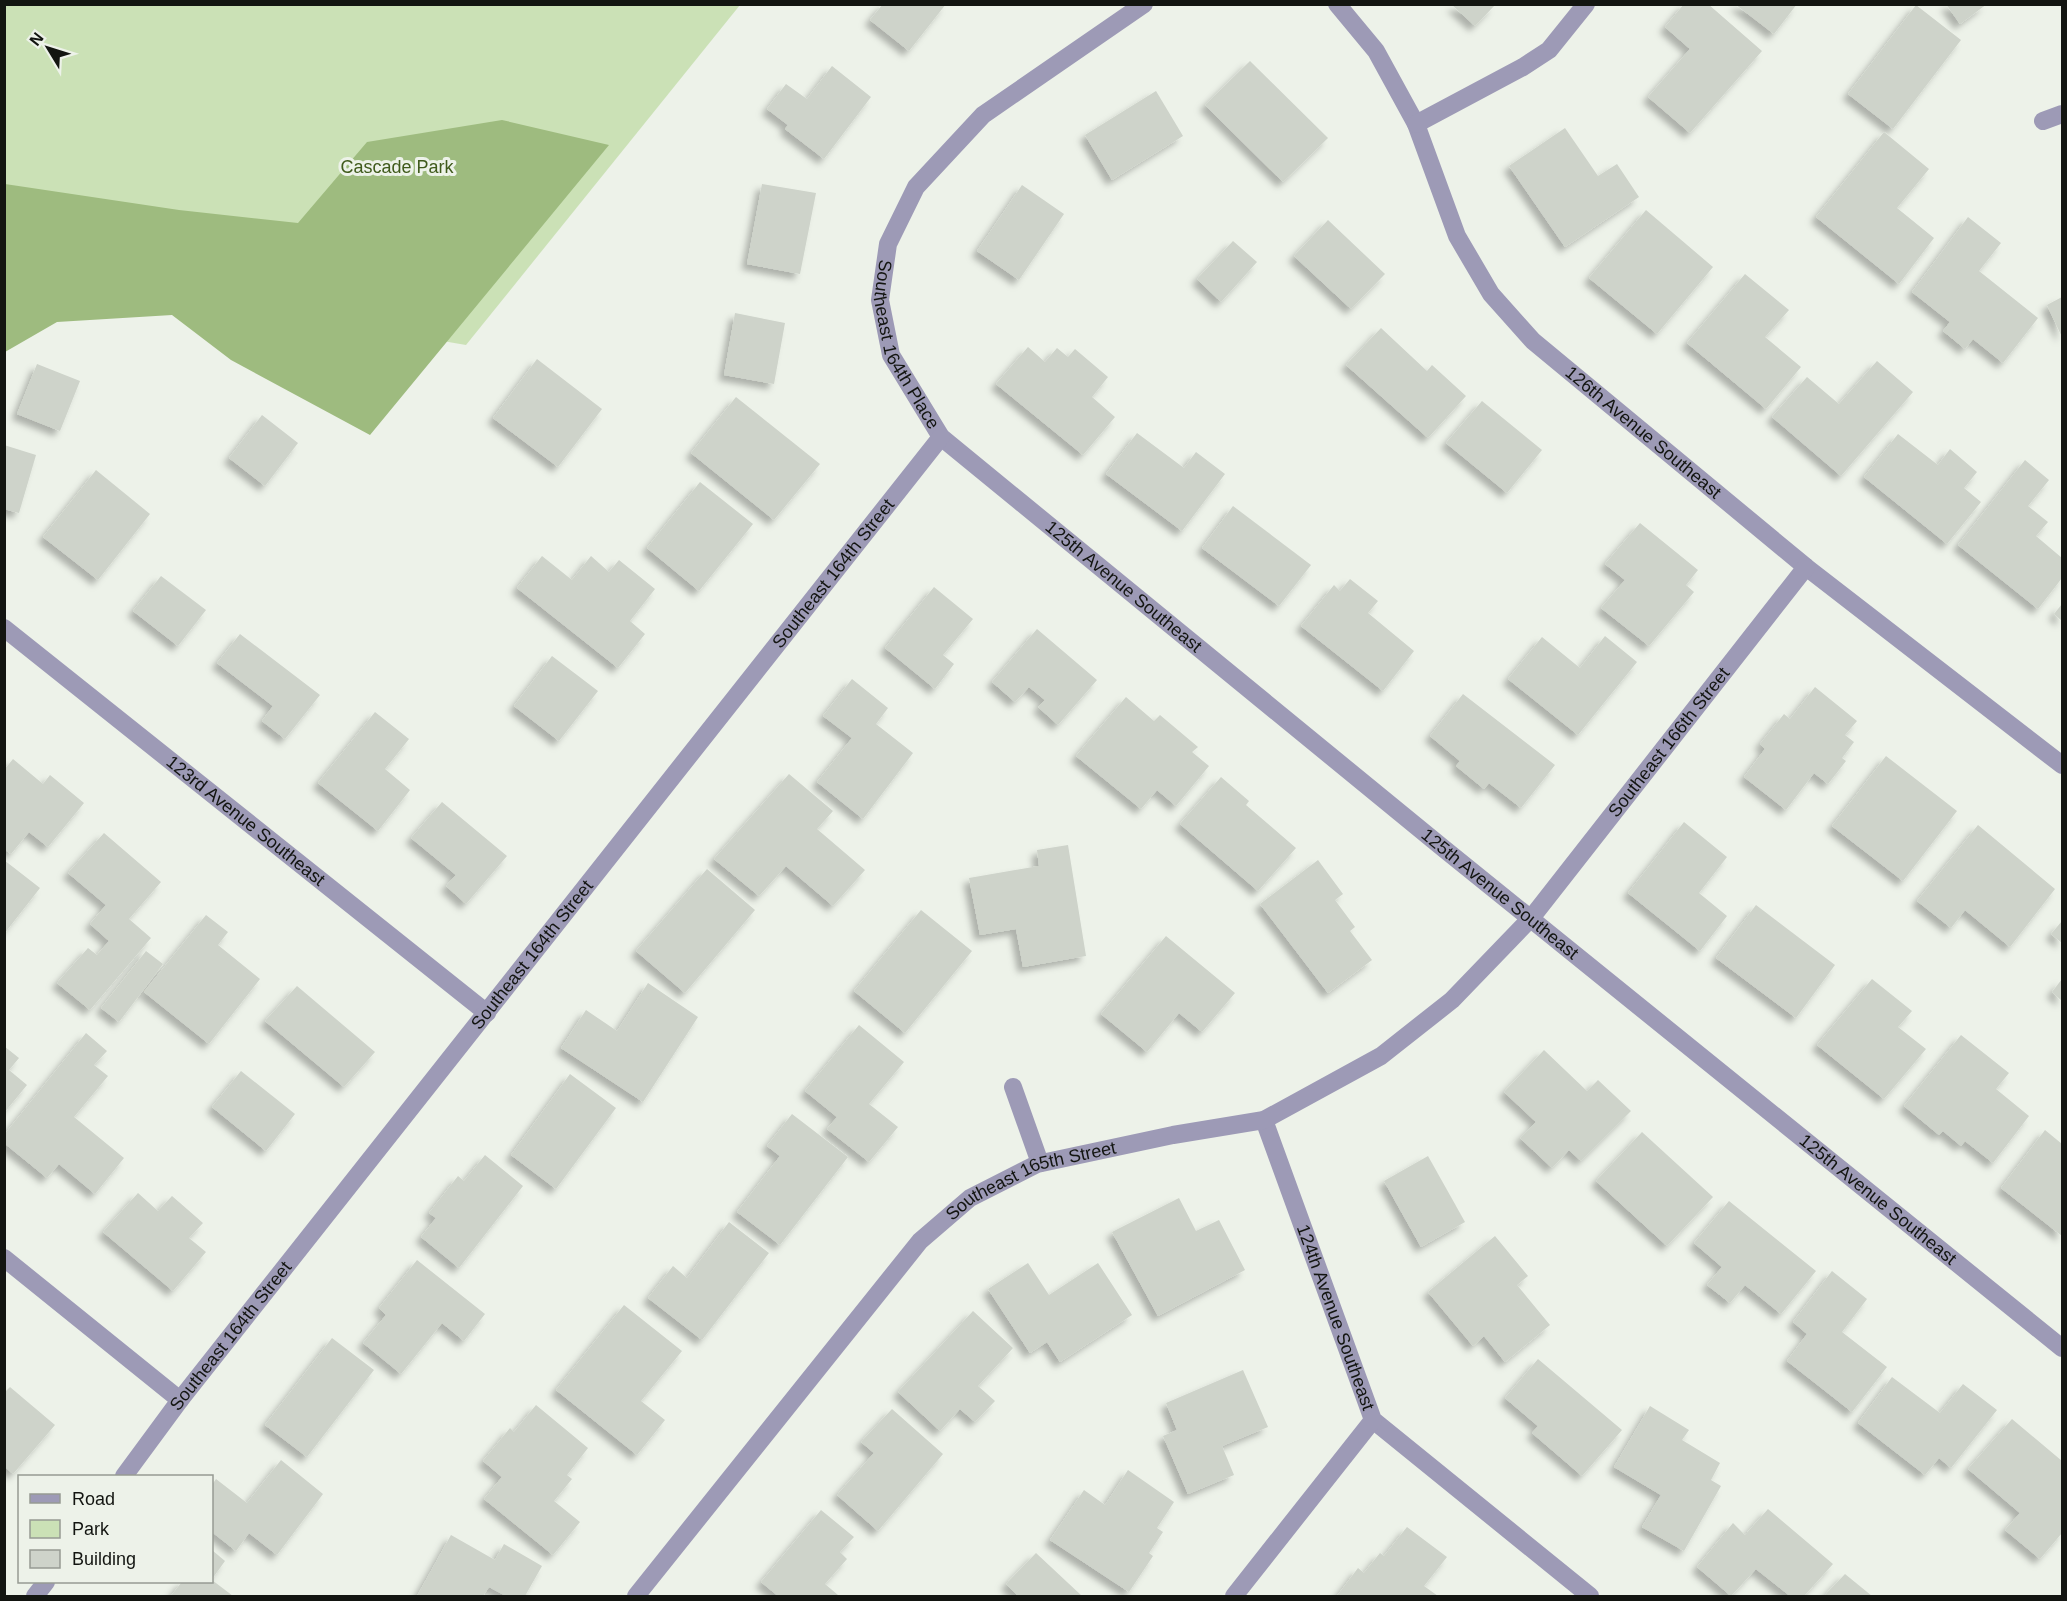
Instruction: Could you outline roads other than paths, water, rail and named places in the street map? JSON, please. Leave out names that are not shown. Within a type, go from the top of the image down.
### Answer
[{"type":"street","name":"Southeast 164th Place","points":[[941,437],[891,355],[880,300],[888,244],[916,187],[982,114],[1144,4]]},
{"type":"street","name":"126th Avenue Southeast","points":[[1338,4],[1376,51],[1416,124],[1457,236],[1491,294],[1533,341],[1806,567],[2062,765]]},
{"type":"street","points":[[1416,124],[1523,67],[1549,50],[1586,4]]},
{"type":"street","points":[[2043,121],[2062,114]]},
{"type":"street","name":"125th Avenue Southeast","points":[[941,437],[1443,848],[1532,917],[2062,1348]]},
{"type":"street","name":"Southeast 164th Street","points":[[125,1475],[180,1400],[941,437]]},
{"type":"street","name":"Southeast 166th Street","points":[[1532,917],[1806,567]]},
{"type":"street","name":"123rd Avenue Southeast","points":[[4,628],[487,1013]]},
{"type":"street","name":"Southeast 165th Street","points":[[636,1596],[920,1241],[970,1198],[1040,1163],[1173,1135],[1264,1120],[1381,1056],[1452,1000],[1532,917]]},
{"type":"street","points":[[1013,1087],[1040,1163]]},
{"type":"street","name":"124th Avenue Southeast","points":[[1264,1120],[1373,1420],[1590,1596]]},
{"type":"street","points":[[4,1258],[180,1400]]},
{"type":"street","points":[[1234,1596],[1373,1420]]},
{"type":"street","points":[[35,1596],[45,1583]]},
{"type":"park label","name":"Cascade Park","points":[[397,167]]}]
